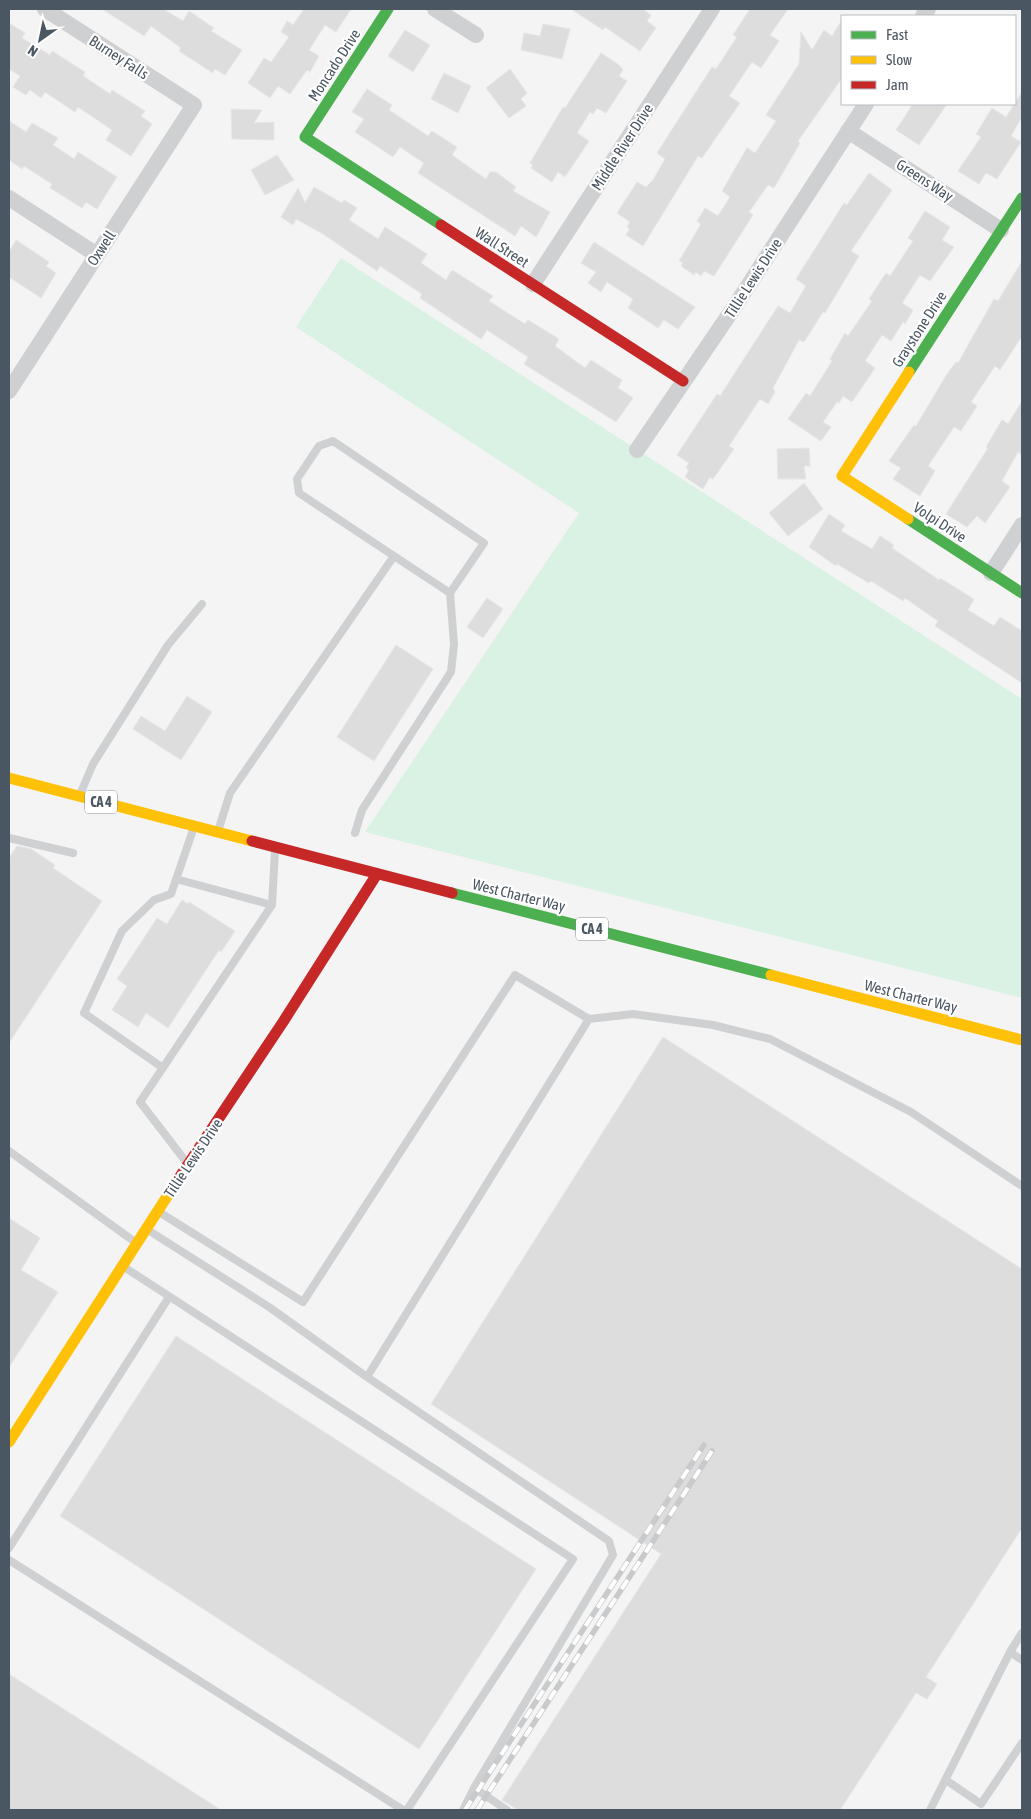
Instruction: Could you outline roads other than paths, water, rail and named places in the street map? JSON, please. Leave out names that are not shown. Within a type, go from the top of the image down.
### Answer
[{"type":"main road","name":"Moncado Drive","points":[[305,137],[388,9]]},
{"type":"main road","name":"Wall Street","points":[[305,137],[683,381]]},
{"type":"main road","name":"Graystone Drive","points":[[842,476],[1022,198]]},
{"type":"main road","name":"Volpi Drive","points":[[842,476],[1022,593]]},
{"type":"main road","name":"West Charter Way","points":[[9,778],[1022,1040]]},
{"type":"main road","name":"Tillie Lewis Drive","points":[[9,1442],[188,1164],[283,1022],[377,874]]},
{"type":"street","name":"Burney Falls","points":[[45,9],[194,105]]},
{"type":"street","points":[[435,9],[476,35]]},
{"type":"street","name":"Middle River Drive","points":[[533,284],[712,9]]},
{"type":"street","name":"Oxwell","points":[[9,391],[194,105]]},
{"type":"street","name":"Tillie Lewis Drive","points":[[637,450],[734,309],[865,105]]},
{"type":"street","name":"Greens Way","points":[[848,131],[1001,230]]},
{"type":"street","points":[[9,198],[97,255]]},
{"type":"street","points":[[992,573],[1022,525]]},
{"type":"lane","points":[[355,833],[362,810],[451,672],[454,644],[450,594],[484,543],[333,441],[318,446],[296,479],[299,493],[450,594]]},
{"type":"lane","points":[[218,832],[230,793],[394,556]]},
{"type":"lane","points":[[79,796],[93,764],[168,646],[202,604]]},
{"type":"lane","points":[[163,1068],[84,1013],[122,931],[154,900],[172,894],[194,825]]},
{"type":"lane","points":[[9,838],[73,853]]},
{"type":"lane","points":[[188,1164],[140,1102],[272,905],[275,846]]},
{"type":"lane","points":[[176,879],[272,905]]},
{"type":"lane","points":[[158,1211],[303,1302],[515,975],[589,1019],[633,1014],[713,1025],[770,1039],[910,1112],[1022,1186]]},
{"type":"lane","points":[[367,1377],[589,1019]]},
{"type":"lane","points":[[9,1151],[136,1244]]},
{"type":"lane","points":[[146,1229],[269,1307],[367,1377],[608,1541],[613,1555],[474,1788],[463,1810]]},
{"type":"lane","points":[[9,1560],[405,1810],[572,1559],[122,1266]]},
{"type":"lane","points":[[9,1548],[169,1297]]},
{"type":"lane","points":[[930,1810],[1010,1652],[1022,1633]]},
{"type":"lane","points":[[1010,1652],[1022,1660]]},
{"type":"lane","points":[[946,1780],[982,1804],[1022,1743]]},
{"type":"lane","points":[[474,1788],[507,1810]]},
{"type":"railway","points":[[465,1810],[704,1445]]},
{"type":"railway","points":[[477,1810],[712,1451]]}]
